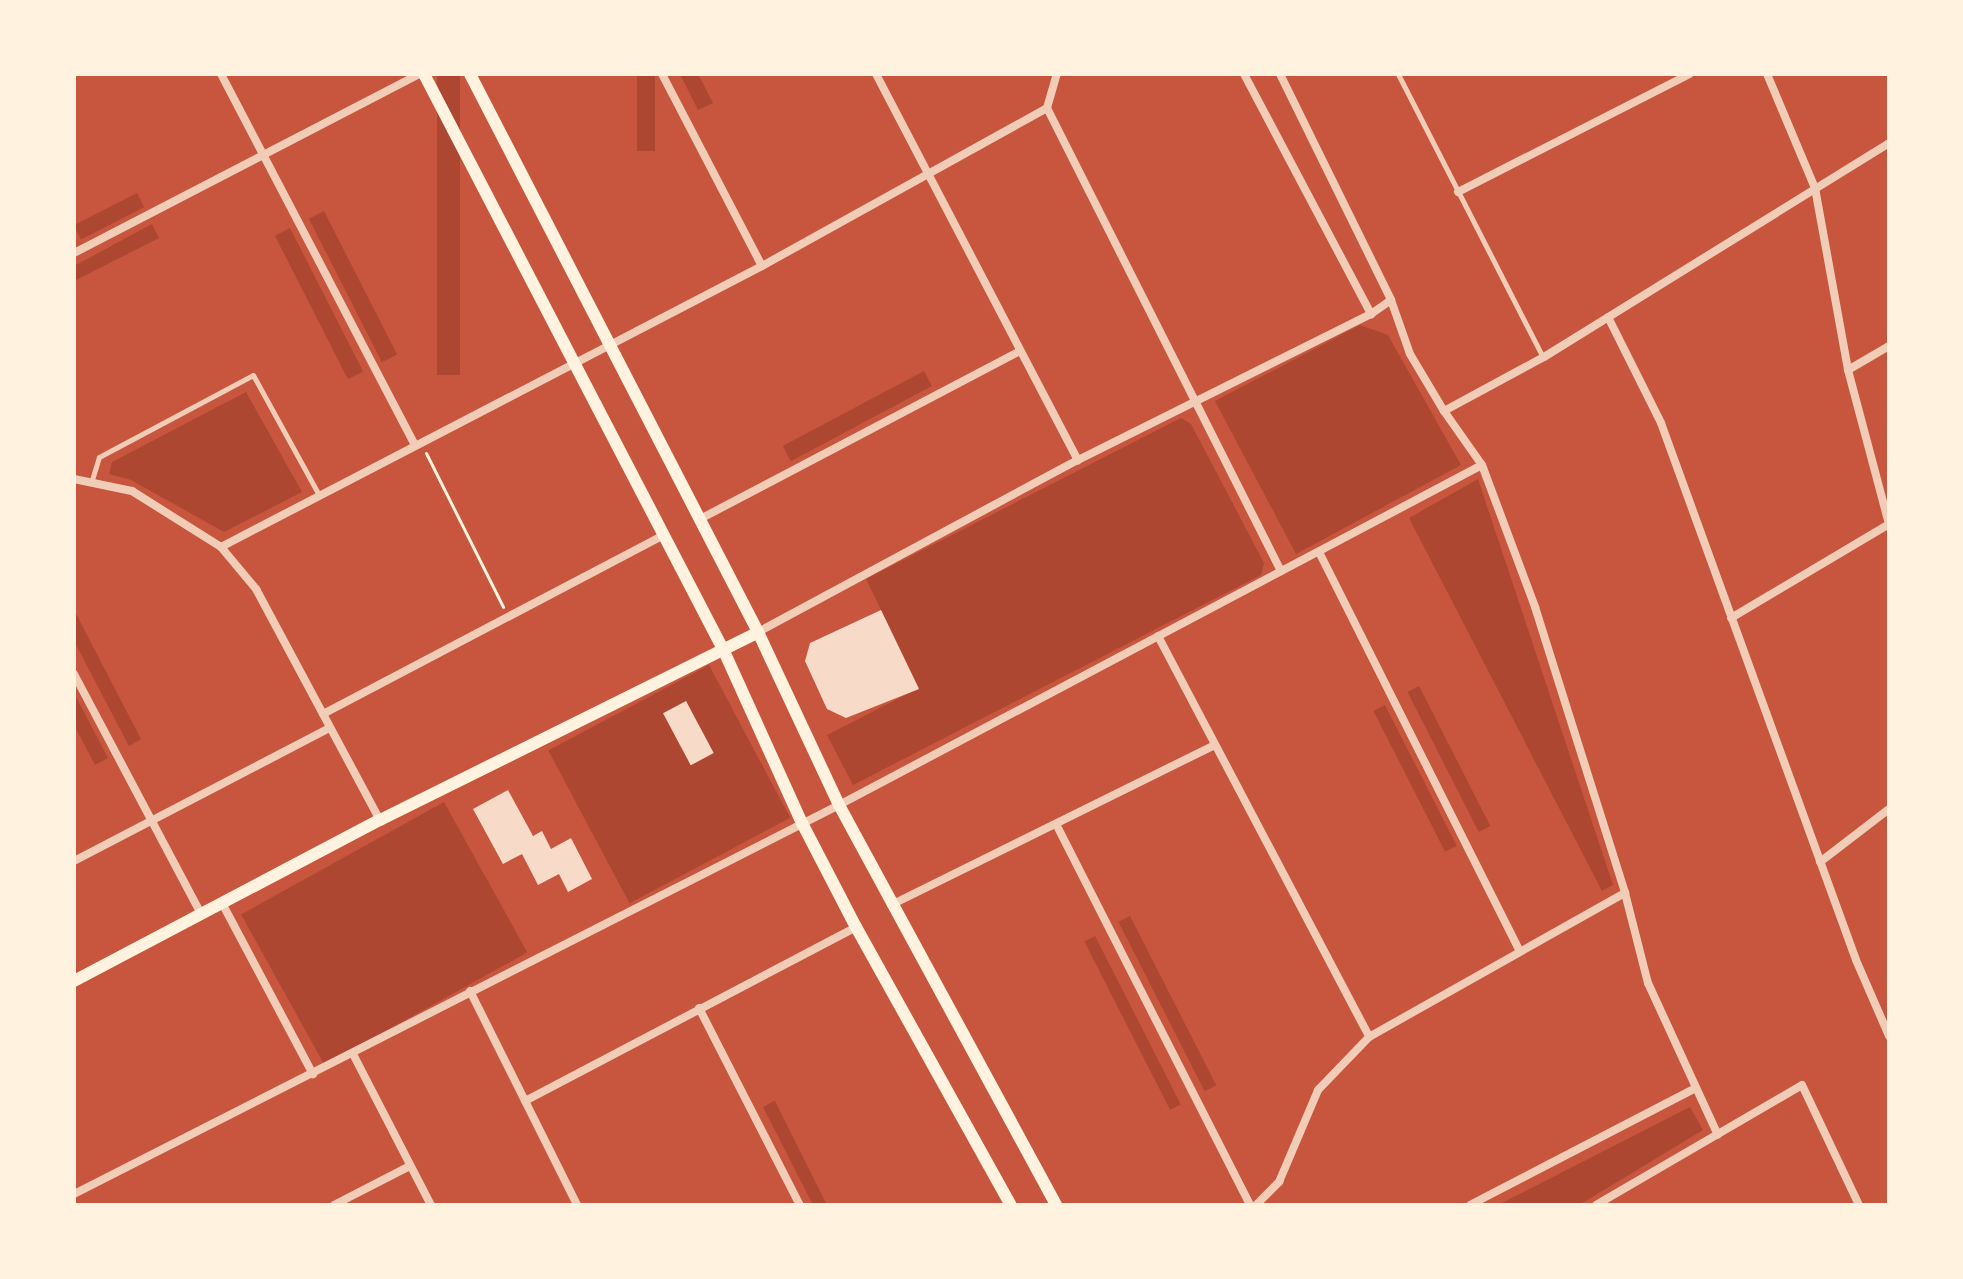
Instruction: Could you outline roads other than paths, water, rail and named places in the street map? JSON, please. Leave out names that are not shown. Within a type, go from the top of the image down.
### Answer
[{"type":"main road","points":[[422,74],[723,649],[802,823],[856,927],[1011,1205]]},
{"type":"main road","points":[[470,74],[758,632],[839,805],[1056,1205]]},
{"type":"main road","points":[[74,981],[380,820],[758,632]]},
{"type":"street","points":[[221,74],[418,444]]},
{"type":"street","points":[[74,253],[422,74]]},
{"type":"street","points":[[662,74],[762,266]]},
{"type":"street","points":[[876,74],[1078,460]]},
{"type":"street","points":[[1057,74],[1047,108],[1281,571]]},
{"type":"street","points":[[1244,74],[1371,314]]},
{"type":"street","points":[[1280,74],[1391,300],[1410,354],[1444,411],[1482,465],[1535,607],[1625,893],[1648,983],[1718,1135]]},
{"type":"street","points":[[1458,192],[1690,74]]},
{"type":"street","points":[[1731,618],[1889,524],[1848,370],[1815,188],[1767,74]]},
{"type":"street","points":[[221,547],[762,266],[1047,108]]},
{"type":"street","points":[[1444,411],[1544,357],[1889,143]]},
{"type":"street","points":[[758,632],[1078,460],[1371,314],[1391,300]]},
{"type":"street","points":[[1608,317],[1661,423],[1820,862],[1889,1036]]},
{"type":"street","points":[[1848,370],[1889,346]]},
{"type":"street","points":[[700,519],[1020,351]]},
{"type":"street","points":[[74,1194],[839,805],[1482,465]]},
{"type":"street","points":[[74,479],[132,491],[221,547],[256,589],[380,820]]},
{"type":"street","points":[[323,714],[664,535]]},
{"type":"street","points":[[1319,552],[1519,950]]},
{"type":"street","points":[[1158,636],[1369,1037]]},
{"type":"street","points":[[74,674],[201,914]]},
{"type":"street","points":[[74,861],[330,728]]},
{"type":"street","points":[[891,905],[1215,745]]},
{"type":"street","points":[[1820,862],[1889,809]]},
{"type":"street","points":[[1056,824],[1253,1205],[1279,1182],[1318,1090],[1369,1037],[1625,893]]},
{"type":"street","points":[[222,903],[313,1074]]},
{"type":"street","points":[[525,1101],[856,927]]},
{"type":"street","points":[[470,991],[577,1205]]},
{"type":"street","points":[[699,1008],[800,1205]]},
{"type":"street","points":[[353,1054],[431,1205]]},
{"type":"street","points":[[1599,1204],[1802,1085],[1859,1205]]},
{"type":"street","points":[[1470,1205],[1696,1088]]},
{"type":"street","points":[[334,1205],[410,1166]]},
{"type":"lane","points":[[1398,74],[1544,357]]},
{"type":"lane","points":[[91,483],[99,457],[253,375],[319,495]]}]
